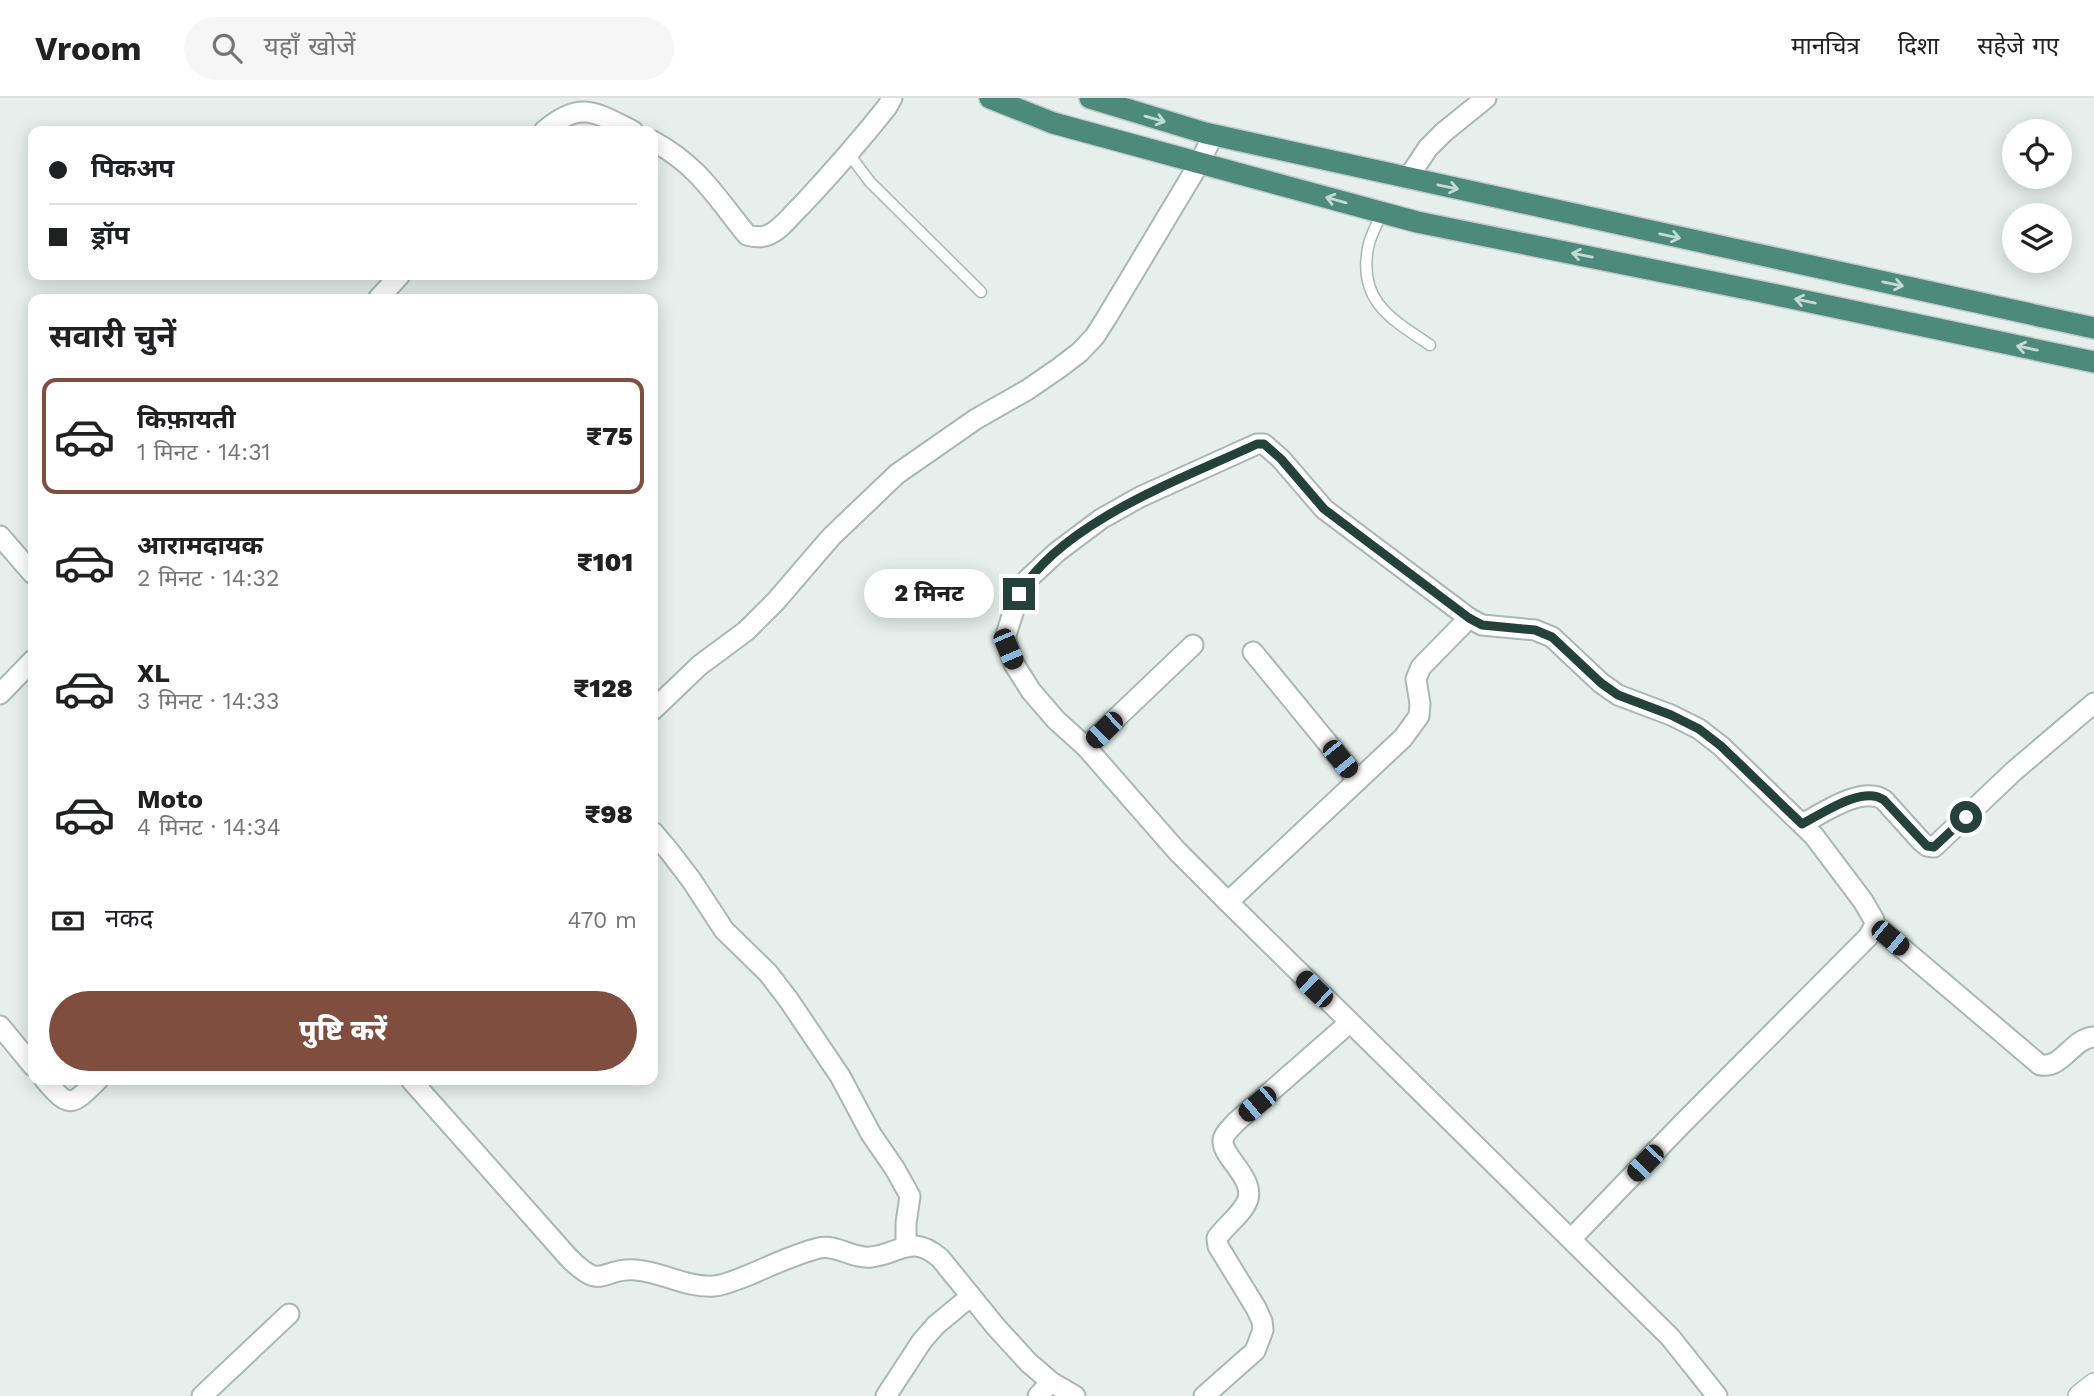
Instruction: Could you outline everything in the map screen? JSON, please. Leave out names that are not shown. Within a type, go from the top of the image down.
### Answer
[{"type":"highway","points":[[990,98],[1053,123],[1417,222],[1772,293],[2094,362]]},
{"type":"highway","points":[[1090,98],[1213,135],[2094,328]]},
{"type":"street","points":[[658,145],[696,172],[712,188],[747,235],[757,238],[775,231],[849,154],[892,98]]},
{"type":"street","points":[[1408,178],[1427,148],[1486,98]]},
{"type":"street","points":[[550,126],[558,119],[578,111],[597,115],[622,126]]},
{"type":"street","points":[[658,705],[700,665],[746,631],[776,601],[831,537],[897,474],[976,419],[1027,390],[1080,352],[1095,336],[1107,317],[1200,162],[1213,135]]},
{"type":"street","points":[[383,294],[395,280]]},
{"type":"street","points":[[1717,1396],[1670,1337],[1228,902],[1031,691],[1014,664],[1005,638],[1019,594],[1027,580],[1057,552],[1101,519],[1140,497],[1257,444],[1264,444],[1324,509],[1469,618],[1482,625],[1535,630],[1552,637],[1601,683],[1618,695],[1671,715],[1699,729],[1721,746],[1802,824],[1863,901],[1875,925],[2040,1065],[2051,1065],[2081,1041],[2094,1037]]},
{"type":"street","points":[[0,536],[28,567]]},
{"type":"street","points":[[1228,902],[1403,738],[1419,716],[1416,679],[1421,667],[1469,618]]},
{"type":"street","points":[[1086,747],[1192,645]]},
{"type":"street","points":[[1253,652],[1358,780]]},
{"type":"street","points":[[0,694],[28,665]]},
{"type":"street","points":[[1802,824],[1856,797],[1877,795],[1927,846],[1934,847],[2014,771],[2094,704]]},
{"type":"street","points":[[658,838],[692,881],[724,930],[768,973],[788,999],[840,1076],[871,1134],[910,1196],[906,1246]]},
{"type":"street","points":[[1571,1240],[1868,937],[1875,925]]},
{"type":"street","points":[[1203,1396],[1255,1351],[1263,1330],[1256,1308],[1218,1246],[1217,1238],[1249,1197],[1243,1177],[1223,1140],[1236,1122],[1349,1023]]},
{"type":"street","points":[[0,1026],[28,1060]]},
{"type":"street","points":[[50,1085],[63,1099],[70,1101],[76,1100],[92,1085]]},
{"type":"street","points":[[415,1085],[569,1258],[588,1275],[596,1277],[628,1269],[640,1270],[699,1285],[715,1286],[730,1283],[804,1252],[823,1247],[858,1257],[872,1257],[906,1246],[919,1245],[940,1258],[1028,1362],[1044,1389],[1075,1396]]},
{"type":"street","points":[[886,1396],[922,1341],[936,1325],[971,1296]]},
{"type":"street","points":[[202,1396],[289,1314]]},
{"type":"street","points":[[2079,1396],[2094,1384]]},
{"type":"lane","points":[[849,154],[870,182],[981,292]]},
{"type":"lane","points":[[1382,213],[1368,246],[1368,288],[1377,304],[1392,320],[1430,345]]},
{"type":"route","points":[[1019,594],[1027,580],[1057,552],[1101,519],[1140,497],[1257,444],[1264,444],[1281,459],[1324,509],[1469,618],[1482,625],[1535,630],[1552,637],[1601,683],[1618,695],[1699,729],[1721,746],[1802,824],[1856,797],[1877,795],[1921,841],[1934,847],[1966,817]]}]
